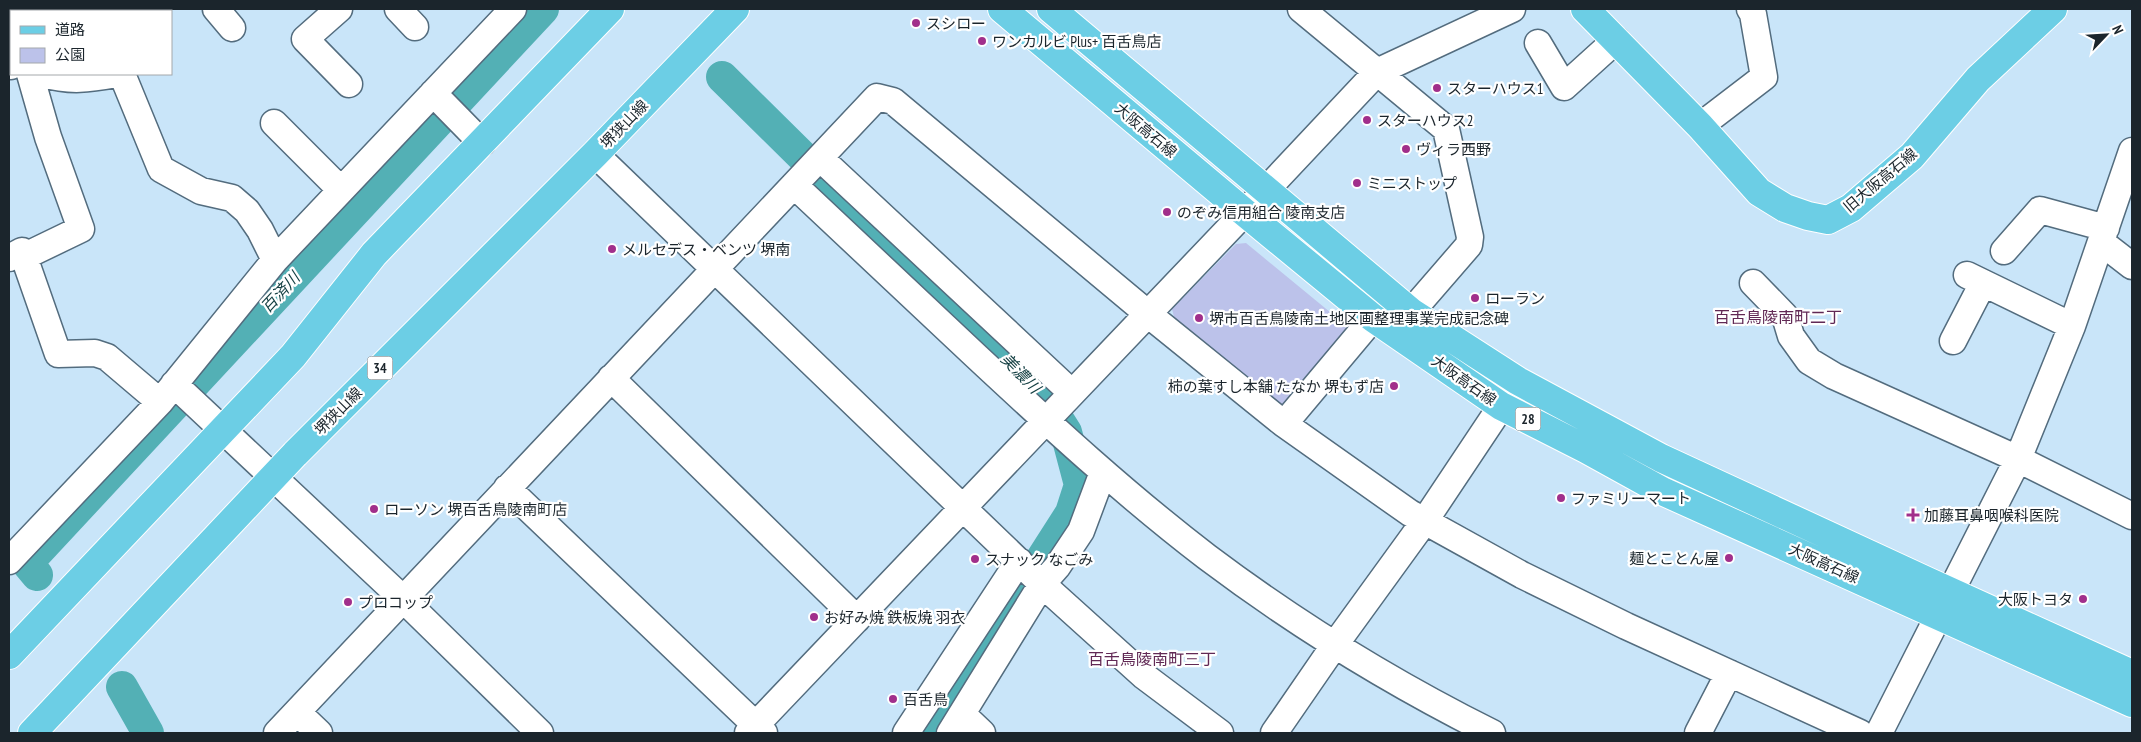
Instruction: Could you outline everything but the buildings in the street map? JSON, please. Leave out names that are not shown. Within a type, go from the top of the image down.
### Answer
[{"type":"main road","points":[[9,655],[293,356],[374,254],[610,9]]},
{"type":"main road","name":"堺狭山線","points":[[32,733],[273,477],[595,154],[734,9]]},
{"type":"main road","name":"大阪高石線","points":[[1002,9],[1373,318],[1501,406],[1586,449],[1662,491],[1945,604],[2132,674]]},
{"type":"main road","name":"大阪高石線","points":[[1051,9],[1411,312],[1518,381],[1661,458],[1945,604],[2132,703]]},
{"type":"main road","name":"旧大阪高石線","points":[[1585,9],[1700,126],[1759,192],[1786,208],[1808,216],[1828,220],[1851,208],[1912,156],[1978,78],[2053,9]]},
{"type":"street","points":[[398,9],[415,27]]},
{"type":"street","points":[[9,561],[179,396],[274,260],[342,190],[442,103],[513,9]]},
{"type":"street","points":[[1301,9],[1446,130],[1470,237],[1469,245],[1411,312]]},
{"type":"street","points":[[507,488],[756,731],[857,619],[1377,72],[1512,9]]},
{"type":"street","points":[[325,13],[305,39],[349,84]]},
{"type":"street","points":[[1700,126],[1764,77],[1759,13]]},
{"type":"street","points":[[1538,43],[1564,87],[1616,40]]},
{"type":"street","points":[[30,75],[48,137],[80,229],[16,257],[58,354],[95,353],[107,357],[179,396],[223,431],[273,477],[403,599],[540,733]]},
{"type":"street","points":[[46,75],[63,80],[111,75]]},
{"type":"street","points":[[122,75],[161,169],[201,191],[232,198],[247,211],[260,230],[274,260]]},
{"type":"street","points":[[277,733],[877,97],[893,101],[1148,314],[1284,424],[1424,522],[1531,580],[1626,626],[1860,733]]},
{"type":"street","points":[[442,103],[482,143]]},
{"type":"street","points":[[274,123],[342,190]]},
{"type":"street","points":[[1879,733],[2018,459],[2072,326],[2132,152]]},
{"type":"street","points":[[595,154],[1042,584],[1144,676],[1220,733]]},
{"type":"street","points":[[808,170],[1072,393]]},
{"type":"street","points":[[808,170],[1046,421],[1103,472],[1207,557],[1334,646],[1414,692],[1492,733]]},
{"type":"street","points":[[2004,251],[2040,210],[2104,235],[2132,266]]},
{"type":"street","points":[[1953,342],[1975,279],[2072,326]]},
{"type":"street","points":[[1753,283],[1785,316],[1791,336],[1809,361],[1834,376],[2018,459],[2132,516]]},
{"type":"street","points":[[1284,424],[1373,318]]},
{"type":"street","points":[[611,378],[857,619]]},
{"type":"street","points":[[1274,733],[1334,646],[1424,522],[1518,381]]},
{"type":"street","points":[[982,733],[956,724],[1042,584],[1057,567],[1081,531],[1103,472]]},
{"type":"street","points":[[906,733],[1019,561]]},
{"type":"street","points":[[1698,733],[1729,673]]},
{"type":"street","points":[[297,712],[319,733]]},
{"type":"green space","points":[[1246,243],[1353,331],[1282,407],[1175,321],[1172,309],[1236,244]]},
{"type":"waterway","name":"百済川","points":[[37,575],[27,563],[543,9]]},
{"type":"waterway","name":"美濃川","points":[[722,77],[1040,391],[1066,432],[1080,485],[1071,513],[930,733]]},
{"type":"waterway","points":[[122,687],[148,733]]},
{"type":"place","name":"スシロー","points":[[916,23]]},
{"type":"place","name":"ワンカルビ Plus+ 百舌鳥店","points":[[982,41]]},
{"type":"place","name":"スターハウス1","points":[[1437,88]]},
{"type":"place","name":"スターハウス2","points":[[1367,120]]},
{"type":"place","name":"ヴィラ西野","points":[[1406,149]]},
{"type":"place","name":"ミニストップ","points":[[1357,183]]},
{"type":"place","name":"のぞみ信用組合 陵南支店","points":[[1167,212]]},
{"type":"place","name":"メルセデス・ベンツ 堺南","points":[[612,249]]},
{"type":"place","name":"ローラン","points":[[1475,298]]},
{"type":"place","name":"堺市百舌鳥陵南土地区画整理事業完成記念碑","points":[[1199,318]]},
{"type":"place","name":"柿の葉すし本舗 たなか 堺もず店","points":[[1394,386]]},
{"type":"place","name":"ファミリーマート","points":[[1561,498]]},
{"type":"place","name":"ローソン 堺百舌鳥陵南町店","points":[[374,509]]},
{"type":"place","name":"加藤耳鼻咽喉科医院","points":[[1913,515]]},
{"type":"place","name":"麺とことん屋","points":[[1729,558]]},
{"type":"place","name":"スナック なごみ","points":[[975,559]]},
{"type":"place","name":"大阪トヨタ","points":[[2083,599]]},
{"type":"place","name":"プロコップ","points":[[348,602]]},
{"type":"place","name":"お好み焼 鉄板焼 羽衣","points":[[814,617]]},
{"type":"place","name":"百舌鳥","points":[[893,699]]},
{"type":"district","name":"百舌鳥陵南町二丁","points":[[1778,317]]},
{"type":"district","name":"百舌鳥陵南町三丁","points":[[1152,659]]}]
